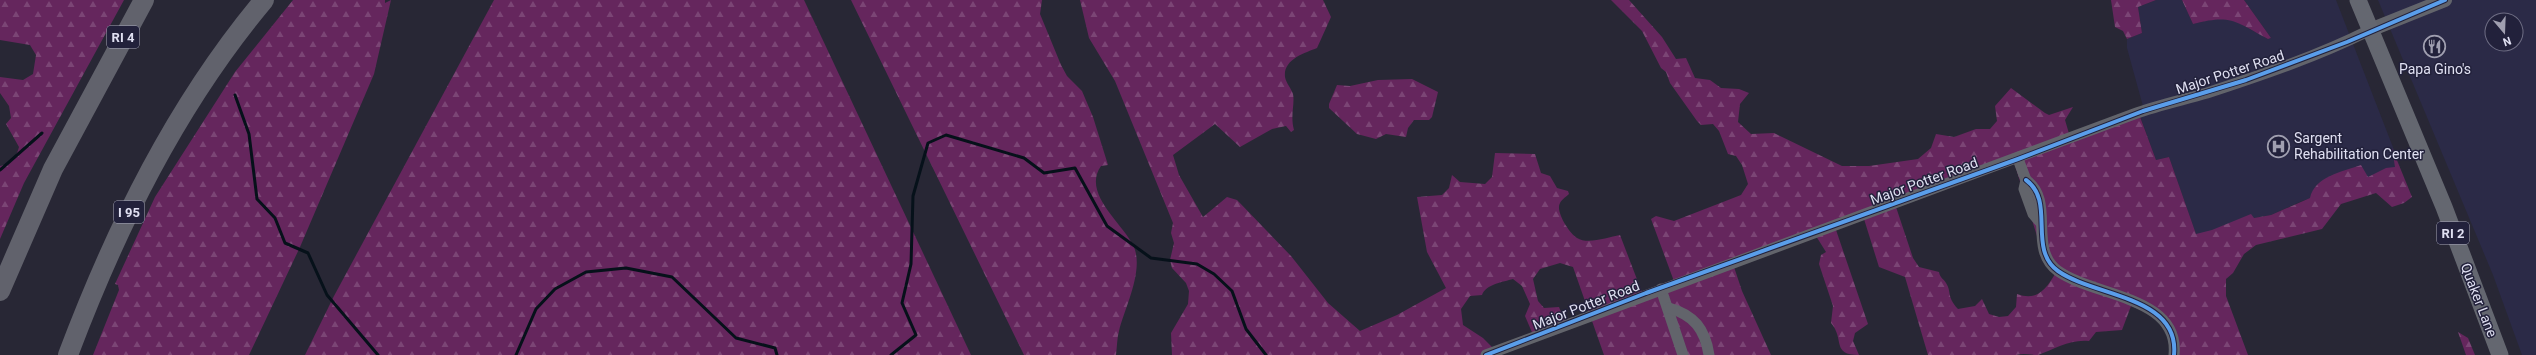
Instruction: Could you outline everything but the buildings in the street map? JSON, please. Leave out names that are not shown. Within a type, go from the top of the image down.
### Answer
[{"type":"highway","name":"RI 4","points":[[103,74],[144,0]]},
{"type":"highway","points":[[0,291],[53,169],[103,74],[152,0]]},
{"type":"highway","name":"I 95","points":[[68,355],[120,231],[168,137],[205,77],[264,0]]},
{"type":"main road","name":"Quaker Lane","points":[[2358,0],[2444,207],[2500,355]]},
{"type":"street","points":[[2370,30],[2445,0]]},
{"type":"street","name":"Major Potter Road","points":[[1486,355],[1661,289],[2018,159],[2143,111],[2246,80],[2347,42],[2370,30]]},
{"type":"street","points":[[2018,159],[2026,180],[2024,189],[2033,214],[2040,222],[2044,251],[2053,267],[2082,284],[2155,311],[2165,320],[2170,330],[2174,355]]},
{"type":"street","points":[[1661,289],[1669,308],[1683,355]]},
{"type":"street","points":[[1669,308],[1692,317],[1700,326],[1705,338],[1708,355]]},
{"type":"shaded area","points":[[2156,0],[2182,0],[2193,24],[2212,19],[2232,19],[2268,39],[2271,38],[2244,0],[2336,0],[2401,168],[2393,151],[2398,169],[2302,201],[2271,215],[2254,218],[2197,237],[2169,157],[2156,160],[2139,113],[2144,110],[2127,48],[2127,39],[2142,33],[2138,7]]},
{"type":"shaded area","points":[[2378,0],[2536,0],[2536,355],[2522,355],[2493,275]]},
{"type":"green space","points":[[0,0],[124,0],[24,183],[0,239],[0,166],[7,164],[12,160],[17,154],[19,147],[6,124],[11,118],[9,106],[0,93],[0,77],[23,80],[33,74],[36,55],[30,45],[0,40]]},
{"type":"green space","points":[[293,0],[385,0],[385,3],[391,0],[374,74],[300,247],[249,355],[93,355],[119,290],[118,285],[115,284],[155,197],[235,72]]},
{"type":"green space","points":[[494,0],[804,0],[971,355],[305,355],[334,296]]},
{"type":"green space","points":[[851,0],[1042,0],[1040,14],[1067,76],[1082,91],[1093,117],[1108,165],[1101,166],[1096,176],[1096,186],[1100,197],[1105,207],[1133,245],[1136,255],[1137,265],[1133,288],[1119,331],[1116,355],[1024,355]]},
{"type":"green space","points":[[1080,0],[1323,0],[1331,17],[1317,48],[1291,61],[1285,71],[1285,77],[1293,94],[1292,120],[1294,130],[1291,132],[1286,126],[1272,129],[1240,147],[1215,124],[1173,155],[1179,175],[1203,217],[1227,197],[1237,200],[1291,256],[1328,303],[1360,331],[1397,315],[1446,288],[1427,252],[1417,197],[1442,195],[1449,188],[1452,175],[1460,182],[1485,184],[1492,177],[1495,153],[1535,154],[1541,173],[1550,176],[1557,188],[1568,191],[1569,194],[1560,203],[1559,211],[1567,227],[1577,238],[1592,241],[1620,235],[1643,295],[1675,284],[1651,219],[1656,216],[1674,221],[1741,195],[1748,184],[1742,165],[1736,156],[1728,154],[1719,131],[1713,124],[1701,125],[1697,121],[1670,83],[1666,72],[1661,68],[1642,31],[1611,0],[1629,0],[1662,37],[1676,59],[1686,58],[1695,78],[1710,80],[1721,88],[1739,89],[1749,93],[1740,104],[1738,122],[1751,134],[1774,133],[1842,166],[1869,166],[1918,159],[1931,148],[1936,134],[1954,137],[1976,129],[1990,129],[1997,121],[1995,106],[2011,88],[2049,115],[2073,107],[2065,120],[2070,137],[2139,114],[2156,160],[2169,157],[2196,234],[2212,230],[2251,214],[2254,218],[2271,215],[2310,198],[2317,185],[2323,180],[2346,170],[2361,165],[2368,177],[2386,168],[2395,167],[2392,148],[2412,197],[2404,203],[2392,207],[2376,193],[2341,204],[2322,229],[2256,245],[2244,254],[2233,273],[2226,279],[2226,296],[2248,355],[2171,355],[2173,345],[2156,316],[2131,306],[2122,330],[2096,332],[2089,341],[2069,343],[2038,355],[1928,355],[1905,277],[1879,267],[1864,219],[1835,227],[1868,324],[1855,333],[1853,341],[1859,355],[1850,354],[1842,349],[1835,329],[1831,323],[1833,306],[1819,264],[1821,255],[1826,252],[1816,236],[1733,264],[1742,291],[1771,355],[1604,355],[1573,267],[1560,263],[1540,269],[1533,279],[1538,301],[1544,308],[1559,307],[1566,325],[1534,337],[1525,316],[1530,304],[1522,286],[1513,279],[1500,282],[1487,288],[1482,295],[1470,296],[1461,309],[1463,325],[1483,338],[1497,352],[1495,355],[1172,355],[1171,333],[1188,304],[1189,291],[1186,283],[1172,268],[1170,260],[1174,243],[1171,233],[1173,223],[1115,81],[1089,38]],"holes":[[[2014,162],[2037,236],[2055,274],[2044,290],[2030,296],[2017,294],[2016,307],[2008,316],[1999,317],[1989,314],[1982,299],[1975,306],[1958,309],[1954,305],[1948,286],[1939,272],[1919,267],[1913,258],[1895,204]]]},
{"type":"green space","points":[[2111,0],[2156,0],[2138,7],[2142,33],[2127,39],[2123,31],[2115,27]]},
{"type":"green space","points":[[2182,0],[2244,0],[2271,38],[2268,39],[2232,21],[2216,20],[2193,24]]},
{"type":"green space","points":[[1412,79],[1438,92],[1432,117],[1429,120],[1414,120],[1408,128],[1406,137],[1386,134],[1376,139],[1357,134],[1329,108],[1329,104],[1337,85],[1350,86],[1378,80]]},
{"type":"green space","points":[[2458,332],[2468,338],[2475,355],[2466,355]]},
{"type":"waterway","points":[[235,95],[249,134],[257,199],[275,218],[285,243],[308,253],[327,295],[378,355]]},
{"type":"waterway","points":[[0,170],[42,133]]},
{"type":"waterway","points":[[891,355],[916,335],[902,303],[911,264],[913,196],[928,143],[946,135],[1024,158],[1044,173],[1075,168],[1107,226],[1151,258],[1197,264],[1214,274],[1232,291],[1246,329],[1266,355]]},
{"type":"waterway","points":[[516,355],[536,309],[555,289],[586,272],[626,268],[672,277],[736,338],[775,348],[777,355]]},
{"type":"cycle path","points":[[1486,355],[1646,293],[2018,159],[2143,111],[2246,80],[2347,42],[2445,0]]},
{"type":"cycle path","points":[[2026,180],[2035,189],[2039,200],[2042,238],[2044,250],[2049,262],[2058,271],[2074,280],[2113,293],[2150,309],[2164,321],[2172,336],[2174,355]]},
{"type":"place","name":"Papa Gino's","points":[[2435,47]]},
{"type":"place","name":"Sargent Rehabilitation Center","points":[[2278,146]]}]
